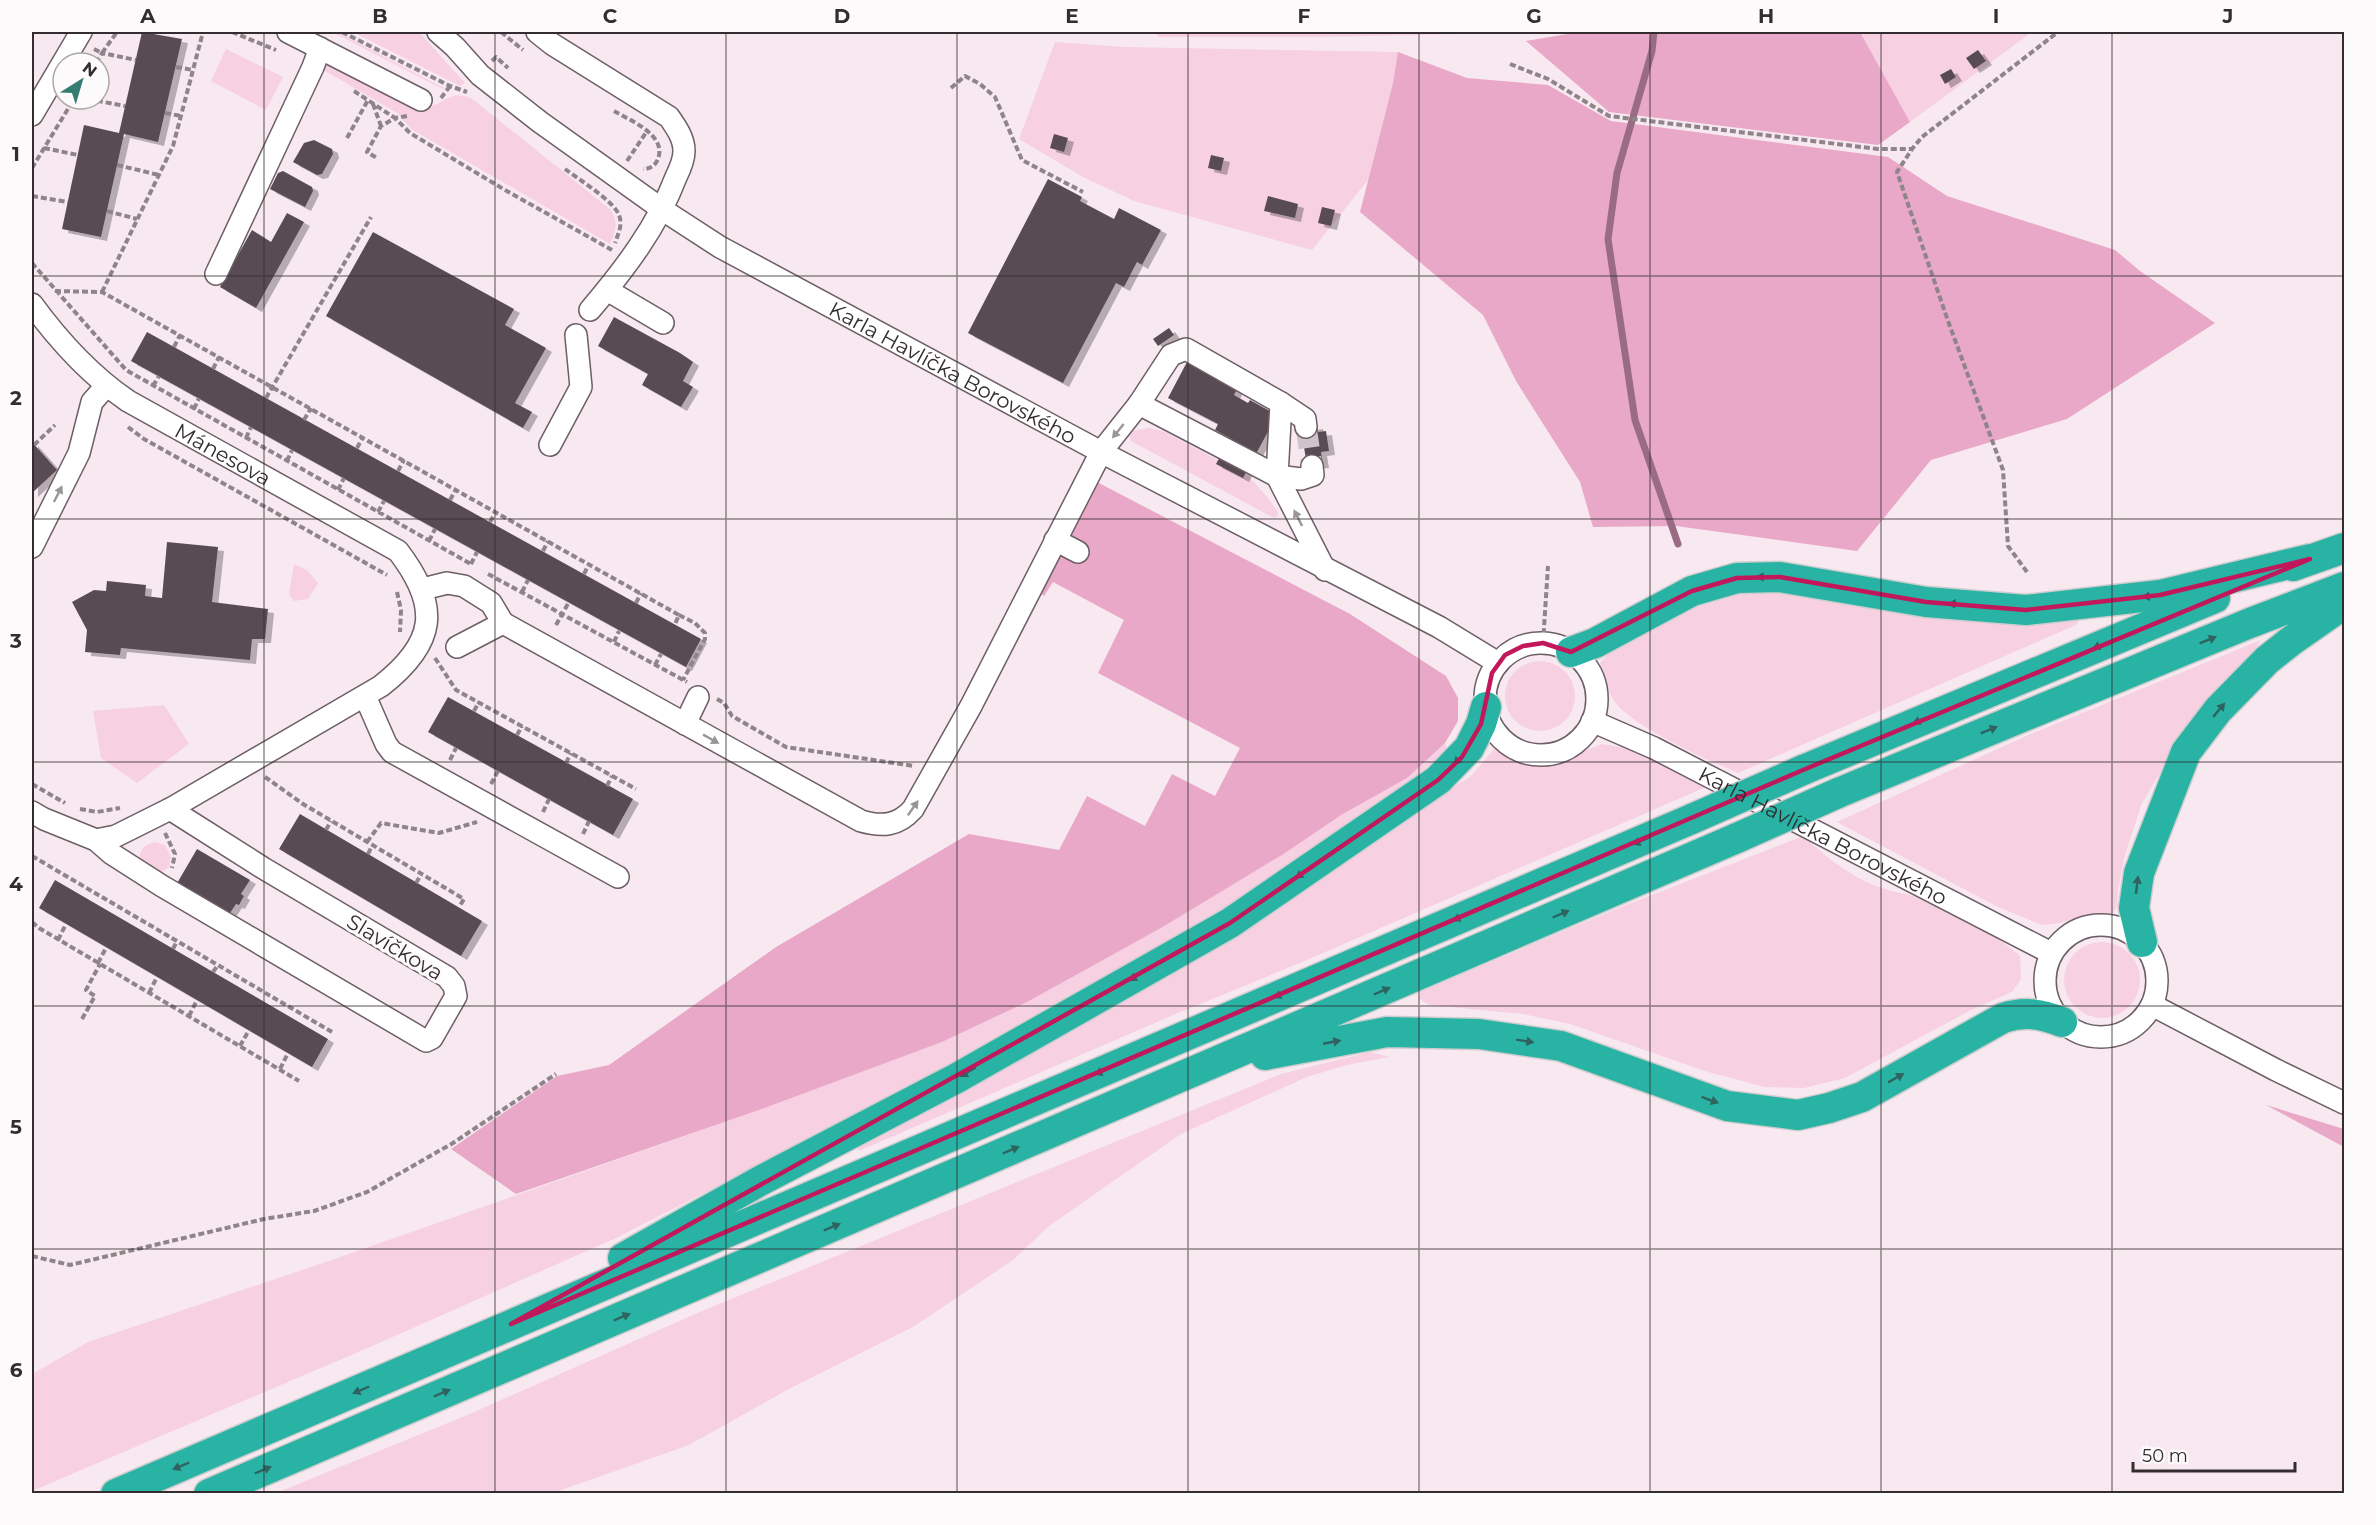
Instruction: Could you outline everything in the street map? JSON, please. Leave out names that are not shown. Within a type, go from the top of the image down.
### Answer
[{"type":"highway","points":[[1557,647],[1595,643],[1692,591],[1737,578],[1780,577],[1926,602],[2026,610],[2160,595],[2310,559],[2344,548]]},
{"type":"highway","points":[[116,1494],[1803,770],[2310,559]]},
{"type":"highway","points":[[209,1494],[1838,793],[2250,623],[2344,587]]},
{"type":"highway","points":[[2142,942],[2134,908],[2139,873],[2186,752],[2218,710],[2250,676],[2291,641],[2344,604]]},
{"type":"highway","points":[[511,1324],[728,1199],[957,1078],[1230,923],[1438,780],[1469,748],[1481,724],[1486,707]]},
{"type":"highway","points":[[1212,1064],[1387,1032],[1479,1034],[1561,1046],[1726,1106],[1798,1115],[1862,1097],[2003,1018],[2026,1013],[2046,1016],[2062,1022]]},
{"type":"street","points":[[32,115],[81,32]]},
{"type":"street","points":[[288,32],[425,105]]},
{"type":"street","name":"Karla Havlíčka Borovského","points":[[438,32],[480,75],[540,122],[663,210],[720,247],[1101,452],[1439,627],[1498,663]]},
{"type":"street","points":[[537,32],[552,44],[669,117],[678,129],[684,150],[682,162],[663,210],[628,264],[590,310]]},
{"type":"street","points":[[216,274],[320,48]]},
{"type":"street","points":[[608,290],[663,323]]},
{"type":"street","name":"Mánesova","points":[[35,316],[106,386],[128,401],[398,551],[412,569],[423,589],[427,626],[423,639],[401,670],[365,696],[162,813]]},
{"type":"street","points":[[550,445],[581,387],[576,335]]},
{"type":"street","points":[[423,589],[447,582],[464,586],[491,603],[503,623],[660,711],[861,821],[874,825],[893,824],[905,818],[913,809],[936,769],[971,706],[1101,452],[1139,404],[1170,355],[1186,349],[1281,402],[1305,419],[1306,427]]},
{"type":"street","points":[[32,547],[79,453],[92,402],[106,386]]},
{"type":"street","points":[[1281,402],[1277,476],[1325,570]]},
{"type":"street","points":[[1139,404],[1277,476],[1301,479],[1313,475],[1312,466]]},
{"type":"street","points":[[1055,540],[1078,552]]},
{"type":"street","points":[[457,647],[503,623]]},
{"type":"street","points":[[1533,643],[1557,647],[1581,660],[1595,682],[1596,702],[1592,721],[1575,743],[1562,750],[1548,754],[1534,754],[1520,750],[1507,743],[1490,721],[1486,707],[1487,683],[1498,663],[1514,650],[1533,643]]},
{"type":"street","points":[[684,724],[702,694]]},
{"type":"street","points":[[365,696],[386,744],[392,752],[618,878]]},
{"type":"street","name":"Karla Havlíčka Borovského","points":[[1592,721],[1654,748],[2051,953]]},
{"type":"street","name":"Slavíčkova","points":[[32,812],[96,840],[111,854],[162,886],[426,1041],[432,1038],[456,996],[454,986],[447,977],[263,868],[162,813]]},
{"type":"street","points":[[96,840],[116,836],[162,813]]},
{"type":"street","points":[[2094,925],[2111,925],[2128,931],[2142,942],[2152,956],[2157,972],[2157,989],[2152,1005],[2142,1020],[2128,1031],[2111,1037],[2093,1037],[2076,1032],[2062,1022],[2051,1007],[2045,989],[2045,971],[2051,953],[2062,940],[2077,930],[2094,925]]},
{"type":"street","points":[[2152,1005],[2344,1103]]},
{"type":"path","points":[[102,292],[173,146],[204,32]]},
{"type":"path","points":[[342,32],[450,86],[466,91],[475,98]]},
{"type":"path","points":[[2027,572],[2008,546],[2003,470],[1948,321],[1897,172],[1922,137],[2058,32]]},
{"type":"path","points":[[111,55],[136,60]]},
{"type":"path","points":[[1510,63],[1548,79],[1609,116],[1878,149],[1912,148]]},
{"type":"path","points":[[176,67],[193,70]]},
{"type":"path","points":[[951,87],[965,76],[980,84],[995,97],[1022,160],[1083,192]]},
{"type":"path","points":[[450,86],[425,105],[395,118],[410,133],[612,250],[620,228],[619,215],[611,205],[557,162]]},
{"type":"path","points":[[347,138],[368,100]]},
{"type":"path","points":[[111,103],[125,106]]},
{"type":"path","points":[[373,103],[381,126]]},
{"type":"path","points":[[32,168],[67,111]]},
{"type":"path","points":[[165,112],[181,116]]},
{"type":"path","points":[[633,166],[626,162],[647,131],[654,136],[660,152],[655,165],[649,169],[639,169]]},
{"type":"path","points":[[44,148],[78,155]]},
{"type":"path","points":[[367,152],[377,158]]},
{"type":"path","points":[[117,165],[159,175]]},
{"type":"path","points":[[32,196],[68,202]]},
{"type":"path","points":[[106,212],[136,219]]},
{"type":"path","points":[[266,398],[371,217]]},
{"type":"path","points":[[32,263],[54,291],[126,370],[429,541],[683,680],[702,694],[724,703],[732,716],[786,747],[936,769]]},
{"type":"path","points":[[54,291],[102,292],[695,623],[705,633],[705,639],[683,680]]},
{"type":"path","points":[[174,347],[180,335]]},
{"type":"path","points":[[213,369],[219,357]]},
{"type":"path","points":[[153,386],[159,376]]},
{"type":"path","points":[[194,409],[199,398]]},
{"type":"path","points":[[304,420],[311,408]]},
{"type":"path","points":[[33,445],[55,425]]},
{"type":"path","points":[[125,425],[144,439],[384,572],[392,581],[397,592],[401,610],[399,634],[423,639],[456,690],[636,789]]},
{"type":"path","points":[[246,438],[251,427]]},
{"type":"path","points":[[357,448],[363,437]]},
{"type":"path","points":[[287,461],[292,450]]},
{"type":"path","points":[[398,471],[404,460]]},
{"type":"path","points":[[338,490],[344,478]]},
{"type":"path","points":[[450,500],[456,489]]},
{"type":"path","points":[[378,512],[384,501]]},
{"type":"path","points":[[490,522],[496,512]]},
{"type":"path","points":[[429,541],[435,529]]},
{"type":"path","points":[[543,551],[548,541]]},
{"type":"path","points":[[471,564],[477,552]]},
{"type":"path","points":[[584,574],[589,564]]},
{"type":"path","points":[[1548,566],[1557,647]]},
{"type":"path","points":[[522,592],[528,580]]},
{"type":"path","points":[[636,603],[641,593]]},
{"type":"path","points":[[556,625],[569,602]]},
{"type":"path","points":[[675,624],[679,615]]},
{"type":"path","points":[[614,642],[619,631]]},
{"type":"path","points":[[655,665],[661,654]]},
{"type":"path","points":[[474,711],[479,702]]},
{"type":"path","points":[[517,735],[522,726]]},
{"type":"path","points":[[566,763],[571,753]]},
{"type":"path","points":[[247,765],[331,821],[464,899],[459,907]]},
{"type":"path","points":[[607,786],[612,776]]},
{"type":"path","points":[[32,784],[66,803]]},
{"type":"path","points":[[77,808],[97,812],[127,806]]},
{"type":"path","points":[[162,813],[175,854],[172,870],[162,886]]},
{"type":"path","points":[[367,842],[381,823],[439,833],[504,813]]},
{"type":"path","points":[[326,830],[331,821]]},
{"type":"path","points":[[368,854],[372,846]]},
{"type":"path","points":[[32,856],[332,1032]]},
{"type":"path","points":[[416,883],[421,875]]},
{"type":"path","points":[[32,922],[58,940],[299,1081]]},
{"type":"path","points":[[58,940],[66,924]]},
{"type":"path","points":[[173,949],[177,941]]},
{"type":"path","points":[[82,1019],[95,996],[86,990],[106,948]]},
{"type":"path","points":[[213,972],[218,965]]},
{"type":"path","points":[[149,993],[157,977]]},
{"type":"path","points":[[264,1002],[267,994]]},
{"type":"path","points":[[189,1016],[197,1000]]},
{"type":"path","points":[[304,1025],[308,1018]]},
{"type":"path","points":[[240,1046],[249,1030]]},
{"type":"path","points":[[280,1070],[288,1053]]},
{"type":"path","points":[[32,1256],[70,1265],[264,1219],[314,1211],[376,1186],[453,1143],[556,1074]]},
{"type":"highlighted area","points":[[2310,559],[1803,770],[511,1324],[1230,923],[1438,780],[1462,757],[1481,724],[1492,673],[1505,655],[1523,646],[1543,643],[1571,652],[1692,591],[1737,578],[1780,577],[1926,602],[2026,610],[2160,595]]},
{"type":"shaded area","points":[[332,32],[337,32],[444,88],[443,89]]},
{"type":"shaded area","points":[[353,32],[419,32],[465,83],[460,86]]},
{"type":"shaded area","points":[[1155,32],[1545,32],[1322,37],[1159,37]]},
{"type":"shaded area","points":[[1579,32],[1860,32],[1910,122],[1878,145],[1609,112],[1526,41]]},
{"type":"shaded area","points":[[1860,32],[2032,32],[1910,122]]},
{"type":"shaded area","points":[[1055,42],[1124,47],[1398,52],[1393,83],[1368,180],[1312,250],[1134,201],[1083,177],[1019,139]]},
{"type":"shaded area","points":[[226,49],[283,77],[266,110],[211,81]]},
{"type":"shaded area","points":[[1398,52],[1467,78],[1548,85],[1611,121],[1888,157],[1947,196],[2115,250],[2140,271],[2215,323],[2067,419],[1931,460],[1857,551],[1676,526],[1593,527],[1580,482],[1516,381],[1483,315],[1360,212],[1393,83]]},
{"type":"shaded area","points":[[326,65],[423,108],[457,95],[471,98],[611,210],[616,223],[610,244],[411,129],[397,113],[320,68]]},
{"type":"shaded area","points":[[1149,428],[1163,431],[1248,476],[1264,493],[1278,512],[1278,516],[1274,518],[1131,441],[1129,437],[1132,431]]},
{"type":"shaded area","points":[[1095,481],[1350,614],[1446,676],[1458,698],[1458,721],[1445,743],[1407,778],[1341,815],[1285,853],[1161,928],[1029,1001],[942,1042],[762,1109],[516,1194],[451,1149],[557,1076],[609,1065],[776,947],[969,834],[1059,850],[1087,796],[1145,826],[1172,774],[1215,796],[1240,748],[1098,673],[1124,620],[1053,582],[1044,596],[1039,592],[1056,556],[1063,553],[1081,562],[1088,548],[1068,536]]},
{"type":"shaded area","points":[[294,564],[307,570],[318,583],[308,599],[294,601],[289,595]]},
{"type":"shaded area","points":[[1765,586],[2077,615],[2078,624],[1738,773],[1652,731],[1635,720],[1613,699],[1600,663],[1609,653],[1688,606]]},
{"type":"shaded area","points":[[2261,640],[2210,695],[2190,722],[2142,803],[2125,855],[2117,906],[2113,913],[2092,914],[2060,923],[2042,925],[1998,907],[1837,822],[2026,736]]},
{"type":"shaded area","points":[[1540,661],[1553,664],[1565,671],[1572,683],[1575,696],[1572,709],[1565,721],[1553,728],[1540,731],[1527,728],[1515,721],[1508,709],[1505,696],[1508,683],[1515,671],[1527,664]]},
{"type":"shaded area","points":[[164,705],[189,744],[137,783],[101,758],[93,711]]},
{"type":"shaded area","points":[[1445,743],[1447,750],[1388,799],[1173,944],[1019,1032],[616,1238],[370,1347],[32,1491],[32,1374],[88,1342],[323,1263],[762,1109],[942,1042],[1029,1001],[1161,928],[1341,815]]},
{"type":"shaded area","points":[[1602,744],[1632,749],[1706,787],[859,1151],[857,1143],[1151,979],[1470,777],[1496,747],[1511,758],[1532,763],[1556,760]]},
{"type":"shaded area","points":[[1803,836],[1828,858],[1866,882],[1940,906],[1977,925],[2011,948],[2020,956],[2021,979],[2012,992],[1969,1011],[1845,1078],[1804,1088],[1765,1087],[1708,1072],[1570,1024],[1523,1014],[1429,1005],[1418,998],[1421,991],[1626,905]]},
{"type":"shaded area","points":[[155,842],[165,845],[171,857],[169,867],[160,873],[139,860],[143,848]]},
{"type":"shaded area","points":[[2095,942],[2109,942],[2123,948],[2134,959],[2140,973],[2137,995],[2129,1007],[2109,1018],[2095,1018],[2081,1012],[2070,1001],[2064,987],[2064,973],[2070,959],[2081,948]]},
{"type":"shaded area","points":[[1370,1052],[1389,1057],[1347,1065],[1307,1077],[1181,1134],[1049,1226],[1013,1260],[913,1327],[787,1390],[689,1445],[553,1493],[276,1493],[465,1416],[702,1311],[1281,1074]]},
{"type":"shaded area","points":[[2266,1105],[2344,1129],[2344,1147]]},
{"type":"building","points":[[142,32],[182,39],[158,142],[124,134],[101,237],[62,229],[84,125],[119,133]]},
{"type":"building","points":[[1978,50],[1986,61],[1974,69],[1966,58]]},
{"type":"building","points":[[1951,69],[1956,77],[1945,84],[1940,75]]},
{"type":"building","points":[[1054,134],[1068,138],[1064,152],[1050,148]]},
{"type":"building","points":[[314,140],[332,149],[333,154],[322,174],[317,175],[293,162],[304,143]]},
{"type":"building","points":[[1211,155],[1224,158],[1221,171],[1208,168]]},
{"type":"building","points":[[283,171],[312,187],[313,191],[305,207],[270,189],[278,173]]},
{"type":"building","points":[[1048,179],[1082,197],[1080,201],[1114,219],[1119,208],[1161,230],[1142,265],[1137,262],[1124,287],[1116,283],[1063,383],[968,333]]},
{"type":"building","points":[[1268,196],[1298,204],[1295,218],[1264,211]]},
{"type":"building","points":[[1322,207],[1335,210],[1331,226],[1318,223]]},
{"type":"building","points":[[287,213],[304,222],[256,308],[220,287],[252,230],[271,242]]},
{"type":"building","points":[[373,232],[514,309],[505,325],[546,348],[515,403],[532,412],[523,428],[326,316]]},
{"type":"building","points":[[614,317],[693,362],[683,381],[693,387],[681,407],[642,385],[648,374],[598,346]]},
{"type":"building","points":[[1169,328],[1174,335],[1158,346],[1153,339]]},
{"type":"building","points":[[147,332],[701,639],[686,667],[131,361]]},
{"type":"building","points":[[1187,362],[1237,389],[1234,395],[1248,403],[1250,400],[1277,415],[1243,478],[1216,464],[1230,438],[1215,430],[1218,424],[1168,398]]},
{"type":"building","points":[[1317,425],[1318,432],[1326,431],[1329,451],[1321,452],[1323,464],[1307,466],[1301,428]]},
{"type":"building","points":[[32,442],[57,470],[32,493]]},
{"type":"building","points":[[167,542],[218,547],[212,602],[268,609],[265,639],[252,639],[250,660],[121,648],[120,655],[85,652],[87,630],[72,602],[94,590],[106,591],[107,581],[146,585],[145,596],[162,598]]},
{"type":"building","points":[[448,697],[633,799],[613,835],[428,732]]},
{"type":"building","points":[[300,814],[482,921],[461,956],[279,849]]},
{"type":"building","points":[[197,849],[250,880],[241,894],[244,896],[239,905],[236,904],[228,916],[176,885]]},
{"type":"building","points":[[55,880],[328,1039],[312,1067],[39,908]]},
{"type":"waterway","points":[[1654,32],[1652,51],[1617,173],[1608,239],[1635,420],[1678,544]]},
{"type":"tunnel","points":[[1306,427],[1312,466]]}]
